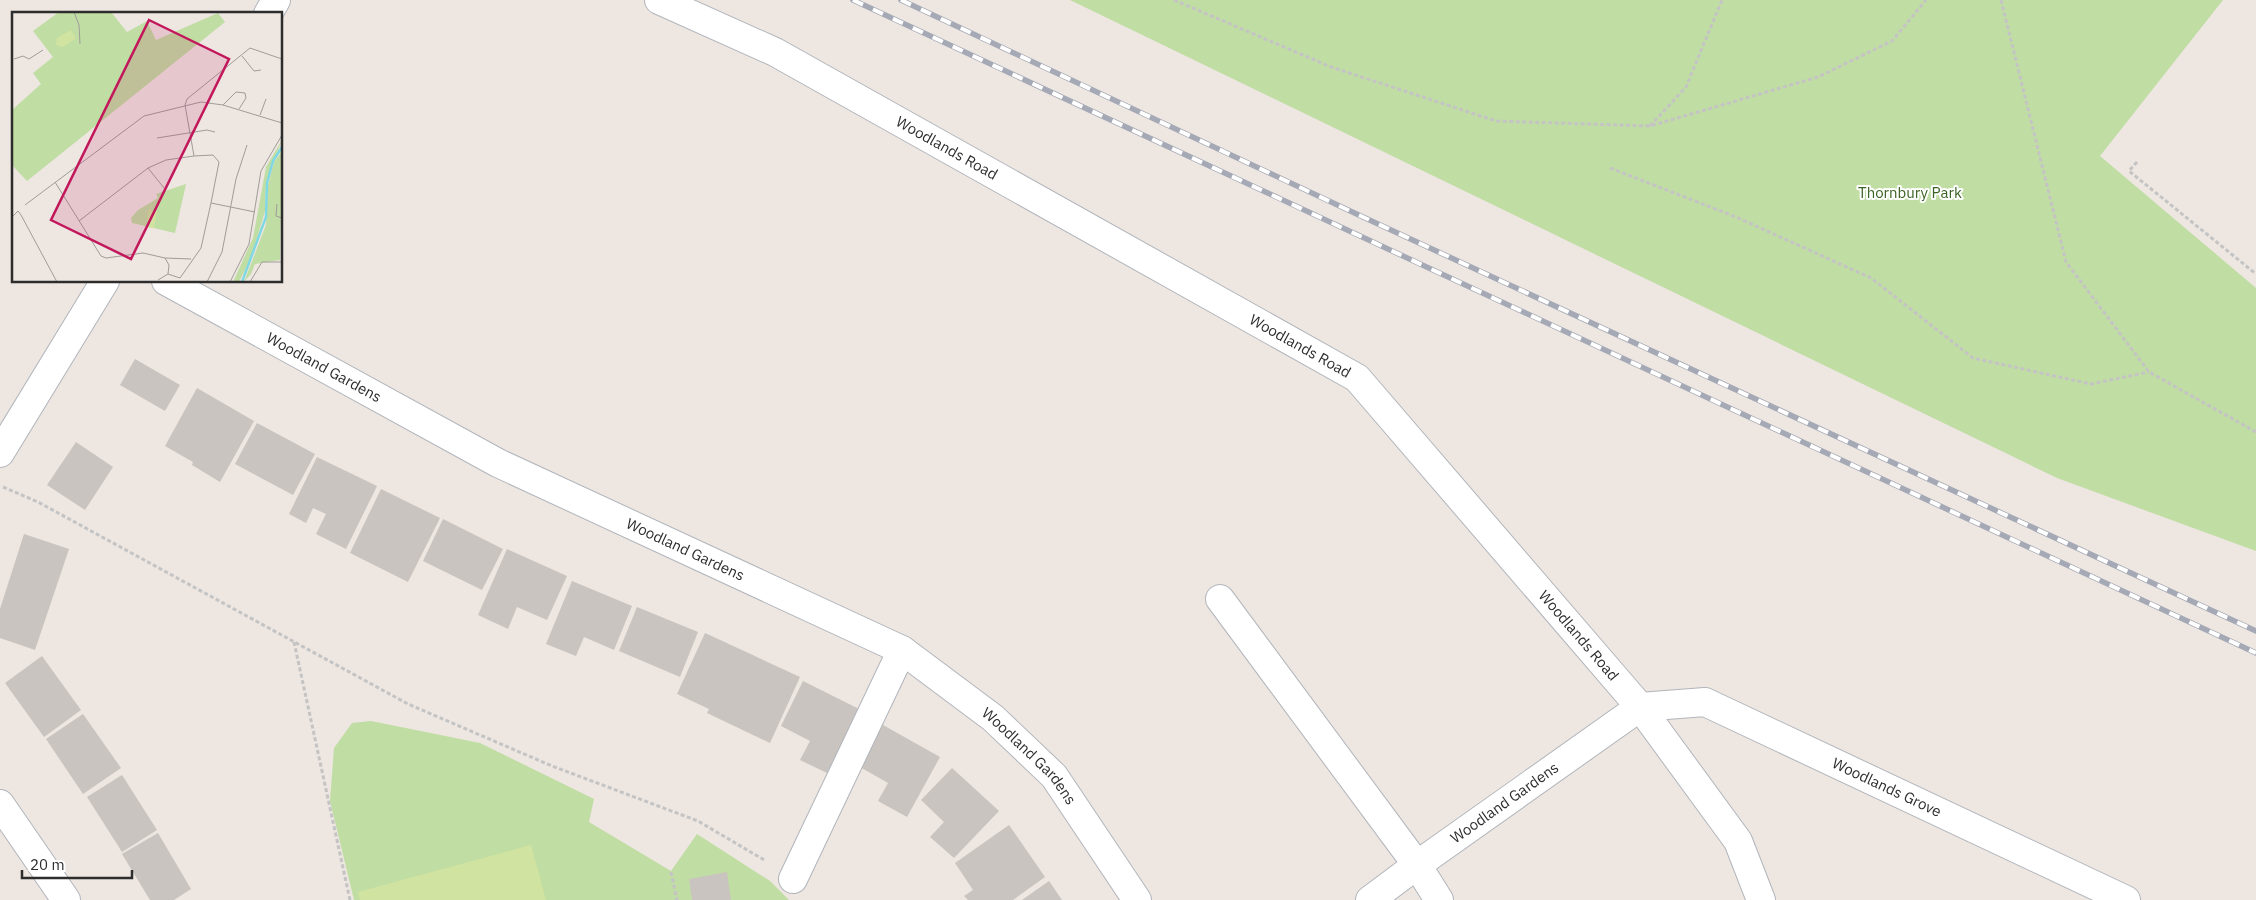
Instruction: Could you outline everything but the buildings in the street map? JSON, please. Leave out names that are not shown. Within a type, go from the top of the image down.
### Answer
[{"type":"street","points":[[269,12],[276,0]]},
{"type":"street","name":"Woodlands Road","points":[[659,0],[774,52],[1357,378],[1640,707],[1738,841],[1761,900]]},
{"type":"street","points":[[0,453],[104,282]]},
{"type":"street","name":"Woodland Gardens","points":[[168,282],[498,464],[902,650],[994,718],[1054,776],[1137,900]]},
{"type":"street","points":[[1220,599],[1417,864],[1439,900]]},
{"type":"street","points":[[793,879],[902,650]]},
{"type":"street","name":"Woodlands Grove","points":[[1640,707],[1705,702],[2126,900]]},
{"type":"street","name":"Woodland Gardens","points":[[1370,900],[1417,864],[1640,707]]},
{"type":"street","points":[[0,804],[66,900]]},
{"type":"path","points":[[1174,0],[1331,67],[1496,121],[1650,126],[1818,77],[1892,41],[1926,0]]},
{"type":"path","points":[[1650,126],[1686,87],[1722,0]]},
{"type":"path","points":[[2001,0],[2066,262],[2149,372],[2256,432]]},
{"type":"path","points":[[2137,162],[2129,171],[2256,274]]},
{"type":"path","points":[[1610,168],[1736,218],[1871,278],[1973,358],[2091,384],[2149,372]]},
{"type":"path","points":[[0,486],[38,502],[408,704],[552,766],[698,821],[793,879]]},
{"type":"path","points":[[294,641],[350,900]]},
{"type":"path","points":[[671,872],[677,900]]},
{"type":"green space","name":"Thornbury Park","points":[[1070,0],[2223,0],[2100,156],[2256,288],[2256,551],[2057,478]]},
{"type":"green space","points":[[371,721],[480,743],[594,799],[589,822],[671,871],[697,834],[770,881],[789,900],[354,900],[330,801],[334,748],[352,723]]},
{"type":"green space","points":[[531,845],[546,900],[360,900],[358,892]]},
{"type":"railway","points":[[853,0],[2256,653]]},
{"type":"railway","points":[[901,0],[1363,217],[2256,631]]}]
